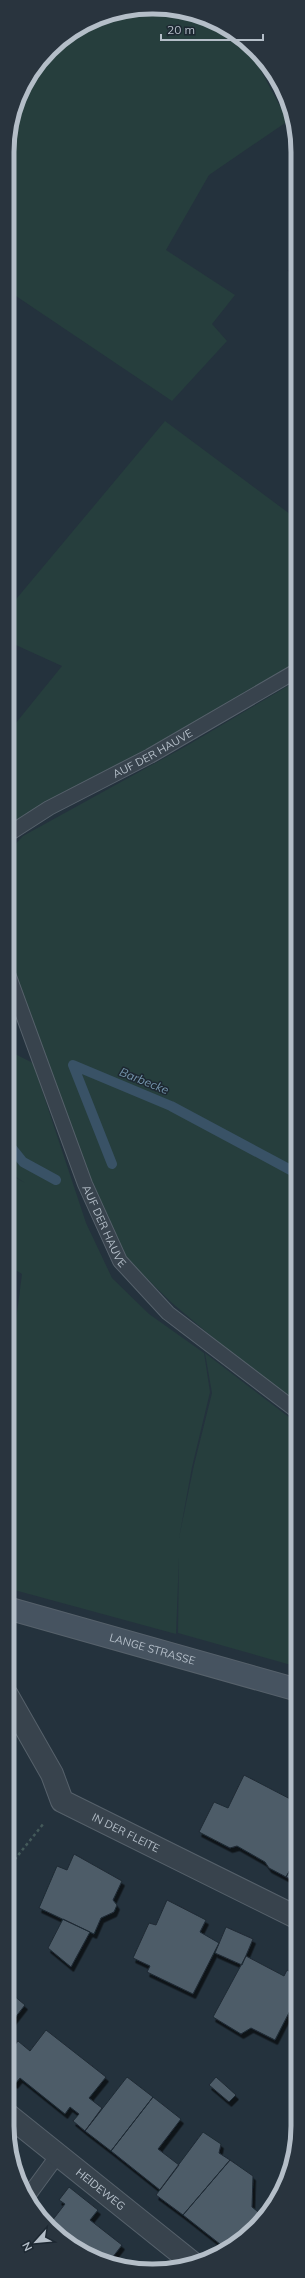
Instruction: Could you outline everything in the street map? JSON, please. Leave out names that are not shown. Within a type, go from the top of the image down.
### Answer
[{"type":"street","name":"LANGE STRASSE","points":[[14,1610],[291,1688]]},
{"type":"street","points":[[14,1707],[52,1774],[62,1801]]},
{"type":"street","name":"IN DER FLEITE","points":[[62,1801],[291,1915]]},
{"type":"street","name":"HEIDEWEG","points":[[14,2120],[188,2259]]},
{"type":"lane","name":"AUF DER HAUVE","points":[[14,830],[49,808],[150,756],[291,674]]},
{"type":"lane","name":"AUF DER HAUVE","points":[[14,990],[85,1184],[120,1261],[168,1312],[291,1407]]},
{"type":"lane","points":[[31,2192],[58,2155]]},
{"type":"path","points":[[14,1860],[62,1801]]},
{"type":"green space","points":[[162,14],[180,17],[214,28],[229,37],[256,61],[287,122],[209,175],[166,250],[235,295],[212,324],[227,341],[172,401],[14,295],[14,143],[19,117],[28,91],[43,68],[61,48],[76,37],[108,21],[134,15]]},
{"type":"green space","points":[[165,421],[291,515],[291,666],[149,749],[14,821],[14,725],[62,666],[14,644],[14,602]]},
{"type":"green space","points":[[291,684],[291,1398],[236,1357],[172,1303],[127,1259],[90,1179],[14,972],[14,846],[23,836],[188,745]]},
{"type":"green space","points":[[14,1054],[33,1063],[86,1223],[112,1278],[149,1314],[204,1353],[210,1392],[192,1467],[179,1538],[194,1465],[212,1393],[205,1353],[291,1419],[291,1665],[178,1633],[179,1557],[176,1634],[14,1590],[14,1335],[22,1274],[14,1269],[14,1177],[25,1183],[14,1176]]},
{"type":"building","points":[[244,1775],[291,1799],[291,1868],[286,1877],[269,1868],[265,1862],[237,1846],[230,1848],[199,1832],[214,1802],[228,1808]]},
{"type":"building","points":[[74,1854],[122,1881],[113,1900],[117,1905],[114,1912],[101,1918],[94,1934],[39,1908],[57,1866],[67,1870]]},
{"type":"building","points":[[291,1868],[291,1880],[286,1877]]},
{"type":"building","points":[[167,1900],[206,1920],[200,1932],[219,1943],[193,1994],[147,1972],[150,1966],[133,1958],[149,1923],[156,1925]]},
{"type":"building","points":[[63,1919],[90,1932],[71,1967],[48,1948]]},
{"type":"building","points":[[226,1927],[253,1939],[242,1965],[215,1953]]},
{"type":"building","points":[[246,1956],[284,1976],[287,1970],[291,1972],[291,2009],[275,2040],[251,2028],[241,2034],[213,2017]]},
{"type":"building","points":[[14,1996],[25,2005],[14,2019]]},
{"type":"building","points":[[46,2030],[106,2077],[89,2098],[102,2108],[85,2131],[73,2121],[79,2114],[70,2107],[65,2114],[20,2078],[15,2084],[14,2083],[14,2046],[18,2041],[30,2051]]},
{"type":"building","points":[[127,2077],[153,2097],[111,2151],[85,2131]]},
{"type":"building","points":[[216,2077],[236,2095],[229,2102],[209,2085]]},
{"type":"building","points":[[153,2097],[181,2119],[158,2149],[179,2165],[160,2190],[111,2151]]},
{"type":"building","points":[[203,2132],[221,2144],[219,2153],[230,2160],[183,2215],[156,2195]]},
{"type":"building","points":[[230,2160],[253,2176],[252,2207],[259,2213],[244,2230],[222,2245],[183,2215]]},
{"type":"building","points":[[69,2187],[98,2210],[90,2220],[122,2245],[112,2258],[91,2250],[68,2235],[56,2224],[56,2222],[52,2221],[65,2204],[59,2200]]},
{"type":"waterway","name":"Barbecke","points":[[112,1164],[73,1065],[171,1106],[291,1170]]},
{"type":"waterway","name":"Barbecke","points":[[14,1151],[23,1162],[56,1180]]}]
